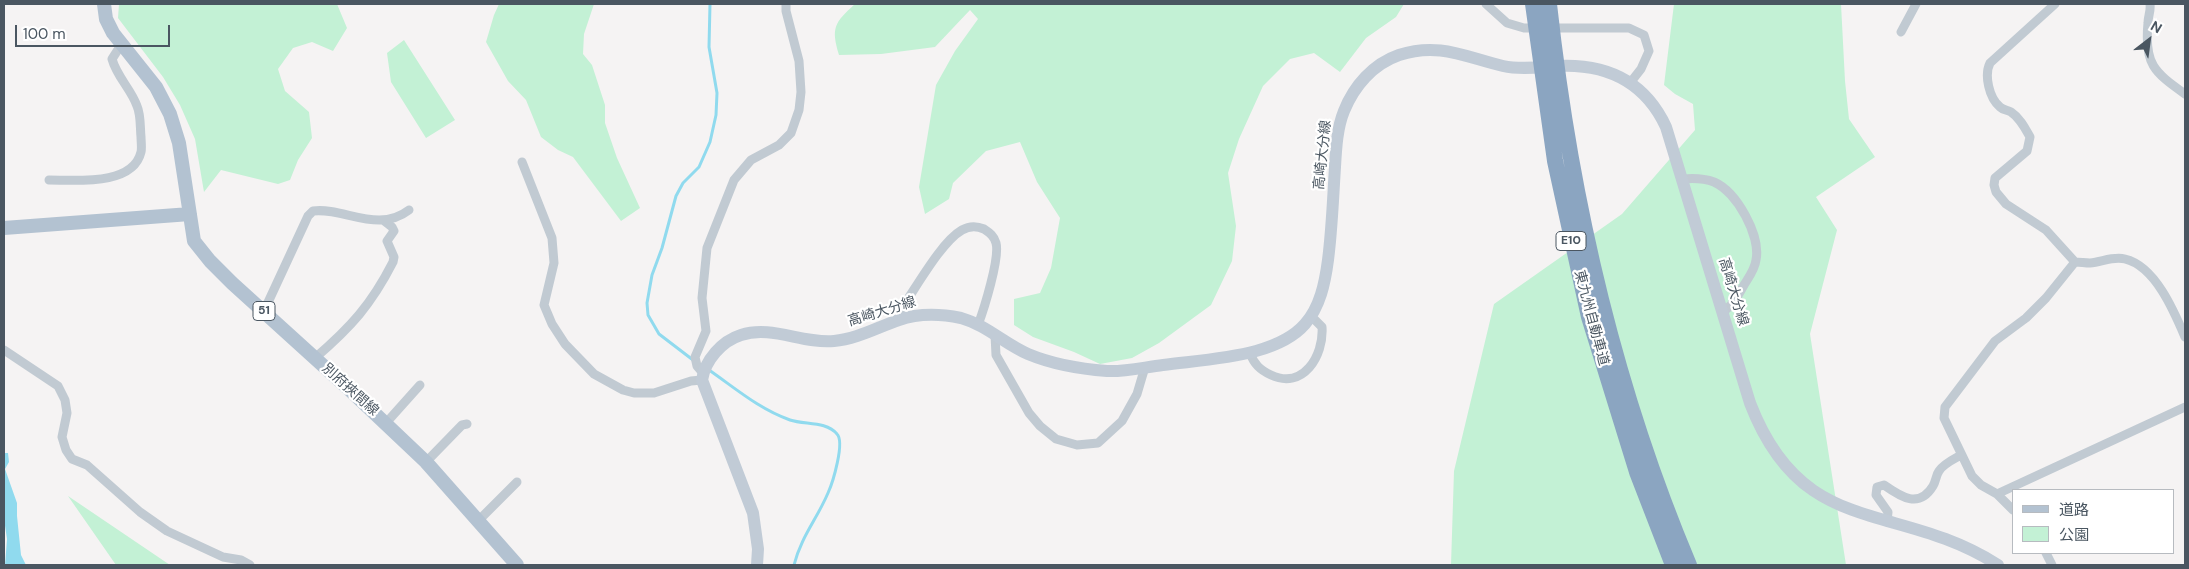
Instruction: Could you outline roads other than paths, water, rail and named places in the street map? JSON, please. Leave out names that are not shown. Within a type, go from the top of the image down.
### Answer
[{"type":"highway","name":"東九州自動車道","points":[[1533,4],[1554,160],[1589,317],[1644,469],[1689,565]]},
{"type":"highway","name":"東九州自動車道","points":[[1549,4],[1568,146],[1586,234],[1644,469],[1673,565]]},
{"type":"main road","name":"別府挾間線","points":[[104,4],[106,19],[122,45],[156,87],[170,114],[179,143],[194,241],[232,283],[386,423],[426,462],[517,565]]},
{"type":"main road","name":"高崎大分線","points":[[703,376],[712,356],[720,347],[738,336],[761,330],[805,340],[833,341],[853,337],[902,319],[928,314],[961,318],[978,324],[1026,353],[1058,363],[1112,371],[1250,353],[1285,340],[1303,326],[1311,316],[1320,297],[1326,277],[1337,143],[1342,114],[1350,98],[1365,77],[1382,62],[1401,55],[1442,49],[1513,68],[1585,66],[1609,72],[1630,83],[1645,96],[1662,119],[1683,179],[1750,403],[1760,428],[1778,457],[1802,482],[1832,503],[1857,513],[1955,542],[1998,565]]},
{"type":"main road","points":[[4,228],[190,214]]},
{"type":"main road","points":[[703,376],[753,513],[758,549],[757,565]]},
{"type":"street","points":[[522,162],[552,238],[554,263],[544,305],[565,344],[594,374],[623,390],[634,393],[654,393],[703,376],[697,366],[695,357],[706,331],[702,298],[707,248],[734,180],[751,160],[779,145],[791,133],[799,110],[802,92],[799,61],[786,11],[786,4]]},
{"type":"street","points":[[1486,4],[1507,23],[1524,28],[1629,28],[1644,35],[1649,51],[1641,69],[1630,83]]},
{"type":"street","points":[[1902,32],[1916,4]]},
{"type":"street","points":[[2054,4],[1990,63],[1987,69],[1990,90],[1995,100],[2000,107],[2012,112],[2021,121],[2030,138],[2027,152],[1995,178],[1996,192],[2006,204],[2046,230],[2075,262],[2090,263],[2106,259],[2124,258],[2143,269],[2162,290],[2185,337]]},
{"type":"street","points":[[2150,4],[2148,51],[2151,64],[2167,82],[2185,94]]},
{"type":"street","points":[[49,180],[111,177],[123,174],[134,166],[141,152],[138,109],[131,92],[115,69],[112,59],[122,45]]},
{"type":"street","points":[[1683,179],[1698,178],[1714,182],[1723,188],[1735,200],[1754,234],[1757,245],[1756,262],[1737,299],[1723,312]]},
{"type":"street","points":[[264,311],[308,216],[313,211],[383,220],[394,219],[409,210]]},
{"type":"street","points":[[315,358],[353,324],[365,309],[393,262],[394,257],[387,241],[394,231],[383,220]]},
{"type":"street","points":[[902,319],[901,308],[945,246],[961,230],[980,227],[992,233],[997,244],[996,257],[984,309],[978,324]]},
{"type":"street","points":[[2012,509],[1997,494],[1972,476],[1944,418],[1945,407],[1995,341],[2026,318],[2046,298],[2075,262]]},
{"type":"street","points":[[1250,353],[1252,360],[1261,370],[1286,379],[1297,378],[1306,371],[1314,360],[1321,341],[1322,327],[1311,316]]},
{"type":"street","points":[[995,335],[996,355],[1029,413],[1040,426],[1056,439],[1077,445],[1098,443],[1122,421],[1137,394],[1145,367]]},
{"type":"street","points":[[4,350],[58,386],[66,400],[67,413],[62,437],[66,450],[72,459],[93,470],[140,512],[167,531],[223,557],[241,560],[250,565]]},
{"type":"street","points":[[386,423],[420,385]]},
{"type":"street","points":[[1997,494],[2185,407]]},
{"type":"street","points":[[426,462],[462,425],[467,424]]},
{"type":"street","points":[[1888,522],[1888,512],[1876,495],[1876,487],[1879,484],[1884,485],[1900,496],[1912,500],[1922,498],[1935,483],[1938,471],[1961,454]]},
{"type":"street","points":[[478,521],[518,482]]},
{"type":"water","points":[[4,453],[8,453],[9,462],[5,469],[17,503],[21,555],[26,565],[5,565],[7,539],[4,519]]},
{"type":"waterway","points":[[693,360],[659,334],[648,315],[647,303],[652,275],[662,248],[676,196],[683,183],[699,167],[710,142],[716,115],[717,93],[709,47],[710,4]]},
{"type":"waterway","points":[[709,370],[768,410],[796,422],[827,427],[837,434],[839,438],[839,453],[830,488],[805,537],[794,565]]}]
